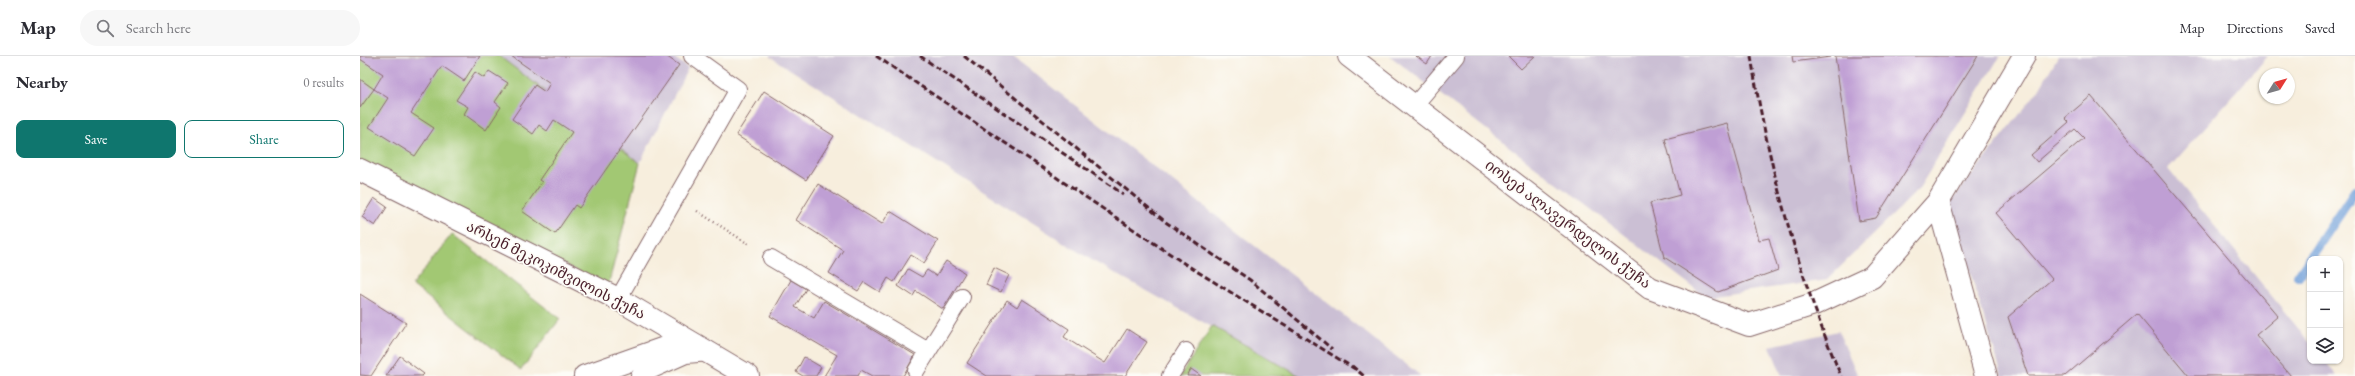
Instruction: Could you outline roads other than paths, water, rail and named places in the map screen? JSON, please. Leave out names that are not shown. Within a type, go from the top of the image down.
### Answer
[{"type":"street","name":"იოსებ ალავერდელის ქუჩა","points":[[1349,56],[1650,288],[1749,325],[1814,304],[1872,277],[1938,202],[2024,56]]},
{"type":"street","name":"არსენ მეკოკიშვილის ქუჩა","points":[[360,170],[618,300],[748,376]]},
{"type":"street","points":[[1938,202],[1986,376]]},
{"type":"street","points":[[586,376],[687,340]]},
{"type":"lane","points":[[618,300],[738,89],[692,56]]},
{"type":"lane","points":[[1414,106],[1456,56]]},
{"type":"lane","points":[[771,258],[928,351]]},
{"type":"lane","points":[[918,374],[928,351],[962,297]]},
{"type":"lane","points":[[1170,376],[1186,351]]},
{"type":"lane","points":[[639,376],[686,355],[710,353]]},
{"type":"waterway","points":[[2298,276],[2355,191]]},
{"type":"railway","points":[[876,56],[1185,264],[1355,369]]},
{"type":"railway","points":[[920,56],[1123,194]]},
{"type":"railway","points":[[964,56],[1167,223],[1250,280],[1332,349]]},
{"type":"railway","points":[[1751,56],[1766,138],[1786,219],[1811,298],[1841,376]]},
{"type":"railway","points":[[1352,366],[1364,376]]}]
